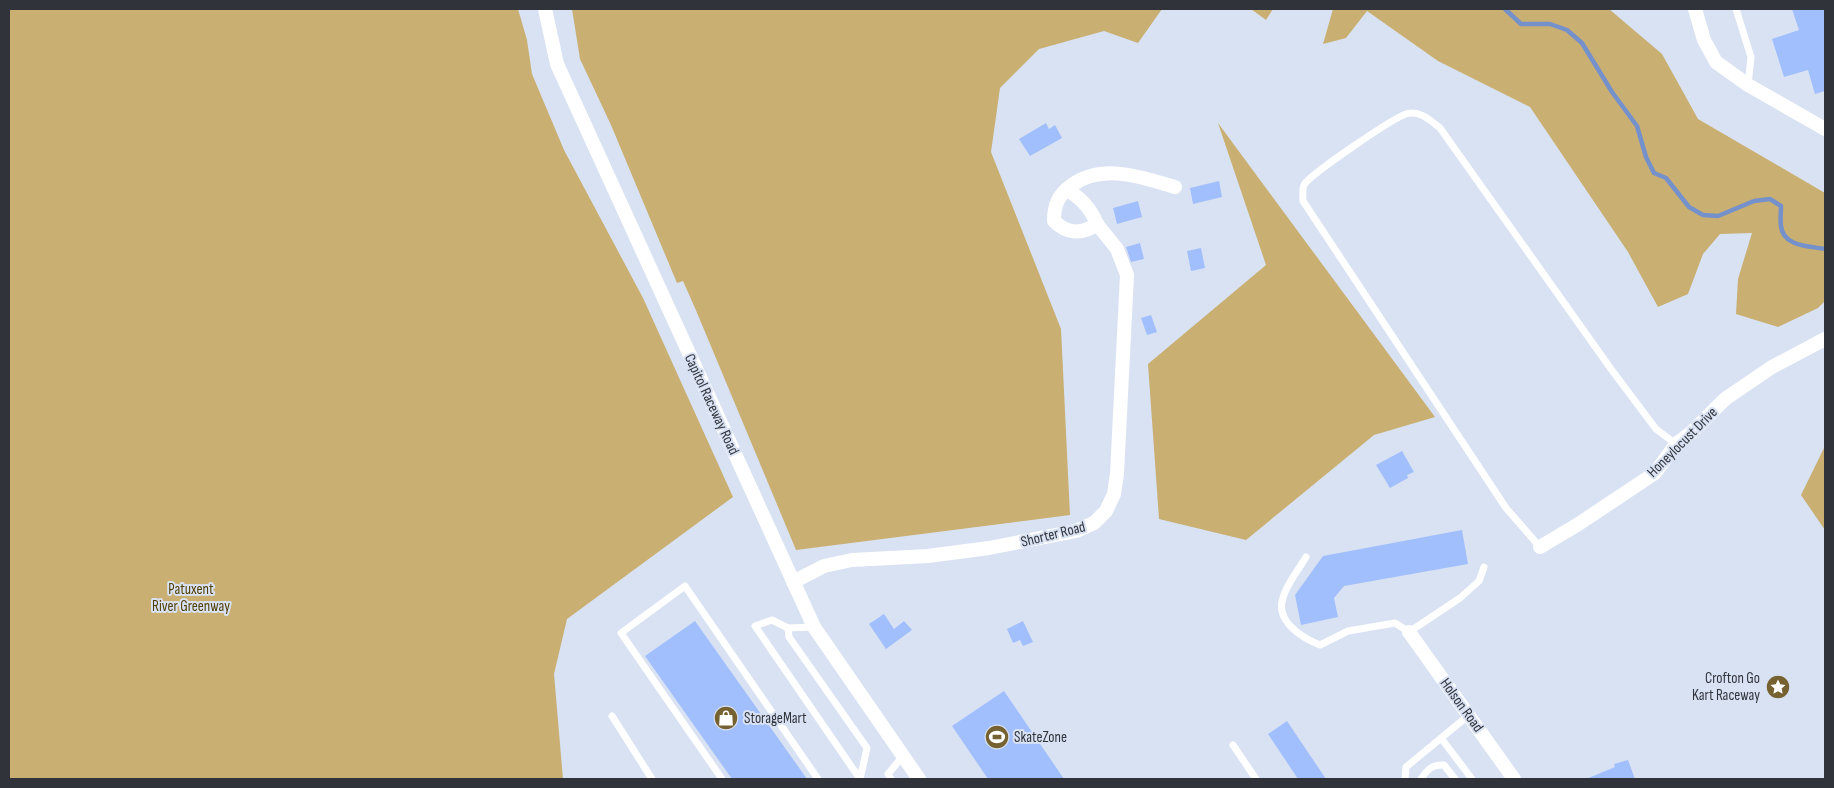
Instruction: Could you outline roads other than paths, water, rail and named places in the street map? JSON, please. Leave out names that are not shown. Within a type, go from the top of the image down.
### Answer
[{"type":"street","name":"Capitol Raceway Road","points":[[545,9],[557,64],[814,627],[919,779]]},
{"type":"street","points":[[1695,9],[1704,40],[1716,62],[1748,85],[1825,129]]},
{"type":"street","points":[[1097,224],[1088,231],[1076,232],[1062,229],[1054,221],[1054,210],[1058,197],[1082,178],[1108,172],[1138,176],[1175,187]]},
{"type":"street","name":"Shorter Road","points":[[793,582],[824,566],[852,560],[928,556],[989,548],[1076,531],[1094,523],[1106,511],[1114,494],[1117,474],[1127,275],[1117,249],[1097,224],[1092,210],[1066,189]]},
{"type":"street","name":"Honeylocust Drive","points":[[1540,547],[1577,525],[1655,473],[1676,444],[1691,433],[1725,399],[1772,367],[1825,339]]},
{"type":"street","name":"Holson Road","points":[[1409,632],[1514,779]]},
{"type":"lane","points":[[1736,9],[1751,57],[1748,85]]},
{"type":"lane","points":[[1540,547],[1506,508],[1303,201],[1304,186],[1314,174],[1365,138],[1406,114],[1422,114],[1440,128],[1611,369],[1656,429],[1676,444]]},
{"type":"lane","points":[[1306,557],[1283,597],[1281,610],[1294,631],[1320,645],[1348,631],[1395,623],[1409,632],[1460,598],[1479,581],[1484,567]]},
{"type":"lane","points":[[722,779],[621,633],[685,586],[818,779]]},
{"type":"lane","points":[[814,627],[788,628],[772,620],[755,626],[860,779]]},
{"type":"lane","points":[[788,628],[789,637],[867,748],[860,779]]},
{"type":"lane","points":[[1406,779],[1406,767],[1469,715]]},
{"type":"lane","points":[[612,716],[652,779]]},
{"type":"lane","points":[[1441,738],[1472,779]]},
{"type":"lane","points":[[1233,745],[1256,779]]},
{"type":"lane","points":[[892,779],[888,774],[903,756]]},
{"type":"lane","points":[[1421,779],[1436,764],[1444,765],[1456,779]]},
{"type":"waterway","points":[[1505,9],[1521,24],[1550,24],[1567,30],[1582,43],[1612,92],[1637,126],[1646,157],[1654,173],[1666,178],[1689,207],[1703,215],[1718,216],[1754,201],[1770,199],[1781,206],[1781,226],[1787,238],[1798,244],[1825,249]]},
{"type":"place","name":"Crofton Go Kart Raceway","points":[[1778,687]]},
{"type":"place","name":"StorageMart","points":[[726,718]]},
{"type":"place","name":"SkateZone","points":[[997,737]]},
{"type":"park label","name":"Patuxent River Greenway","points":[[191,598]]}]
